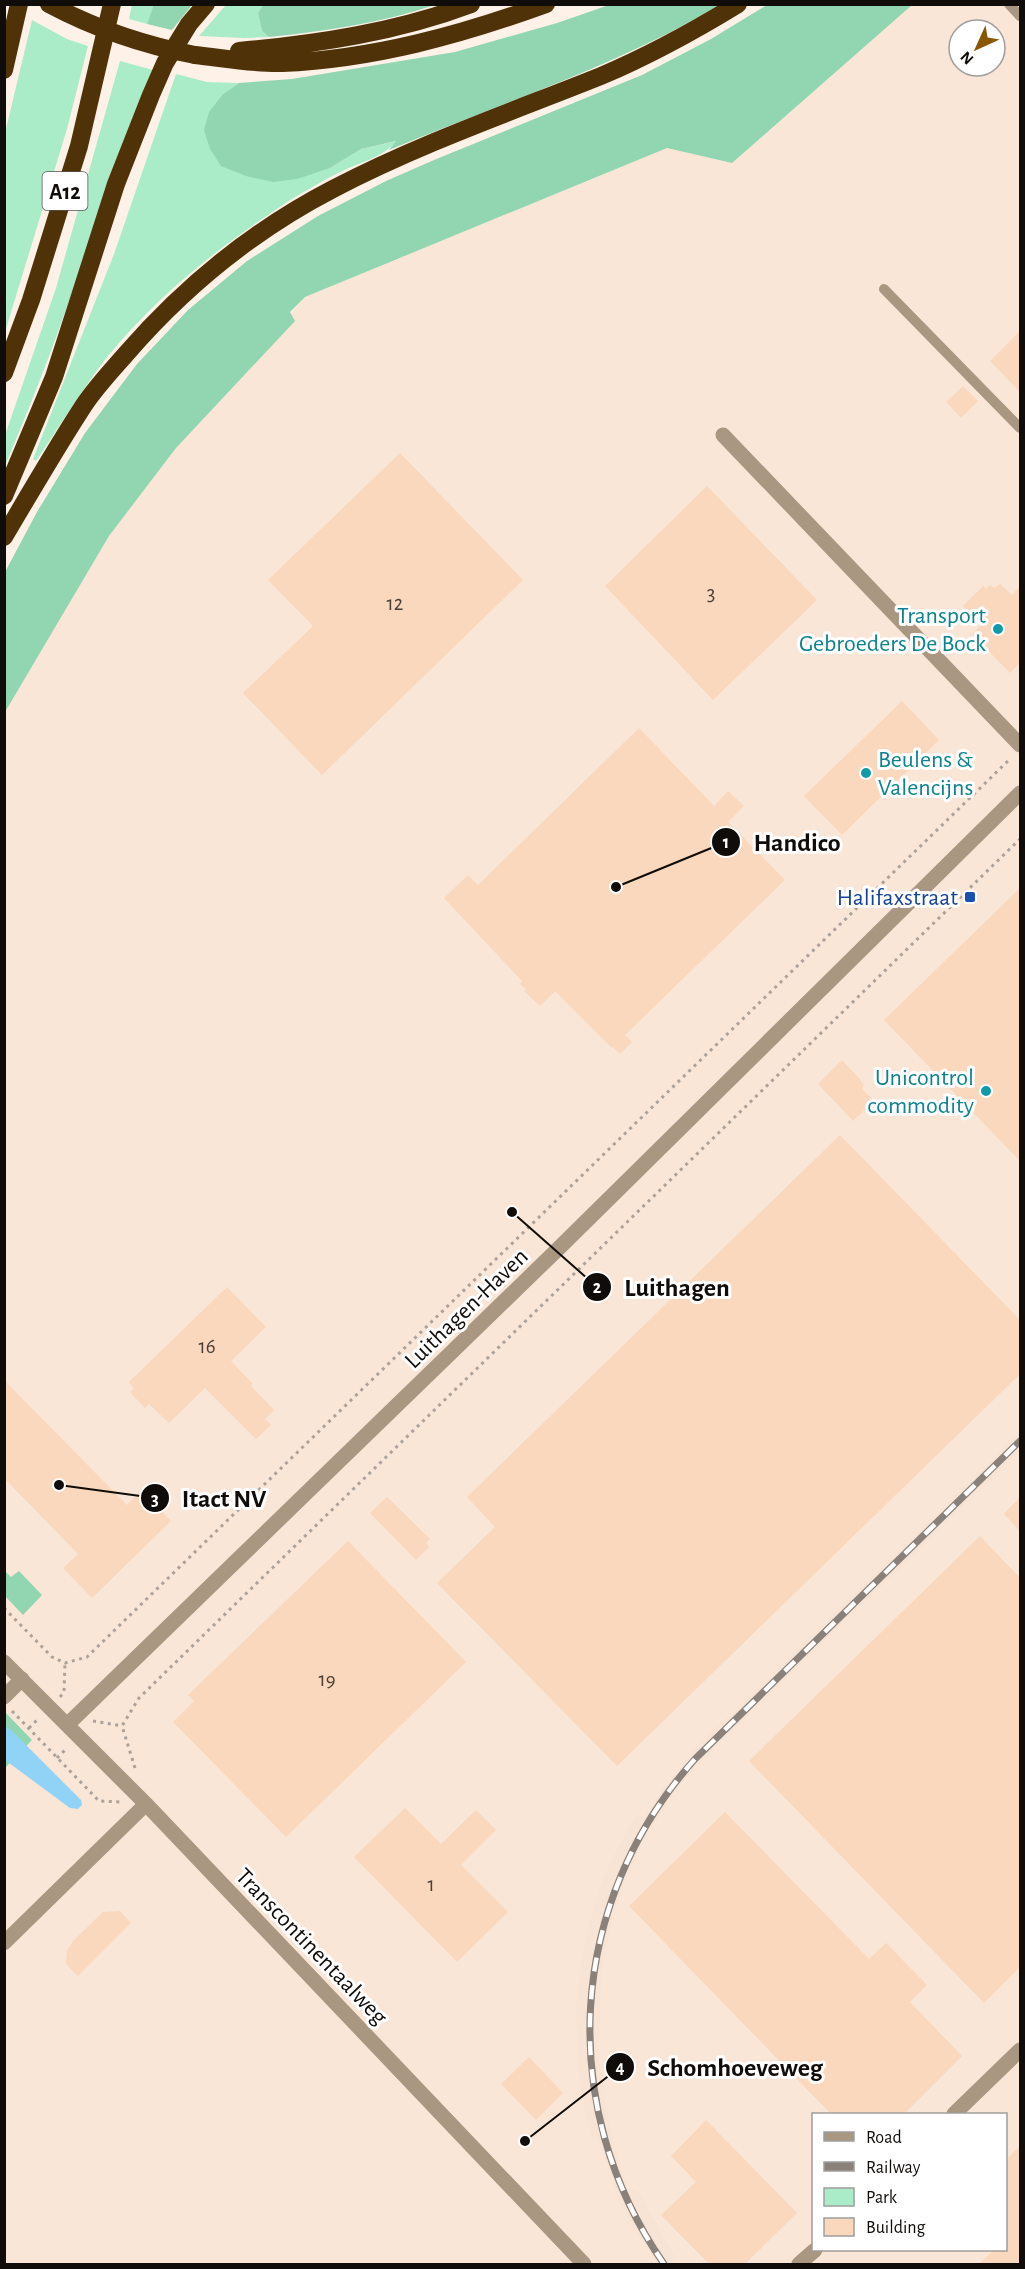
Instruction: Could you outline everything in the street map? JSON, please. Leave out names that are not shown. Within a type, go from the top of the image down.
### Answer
[{"type":"highway","points":[[4,70],[19,4]]},
{"type":"highway","points":[[49,4],[85,23],[126,39],[195,55],[343,57],[404,47],[480,28],[546,4]]},
{"type":"highway","name":"A12","points":[[4,373],[31,300],[79,146],[112,4]]},
{"type":"highway","points":[[4,496],[54,378],[116,184],[151,95],[165,63],[189,24],[206,4]]},
{"type":"highway","points":[[278,56],[391,28],[471,4]]},
{"type":"highway","points":[[4,537],[85,403],[151,325],[190,287],[231,254],[285,216],[332,189],[450,136],[602,75],[660,47],[738,4]]},
{"type":"street","points":[[723,435],[1016,751]]},
{"type":"street","name":"Luithagen-Haven","points":[[67,1725],[559,1248],[1020,793]]},
{"type":"street","name":"Transcontinentaalweg","points":[[4,1662],[146,1804],[584,2265]]},
{"type":"street","points":[[4,1697],[22,1679]]},
{"type":"street","points":[[4,1942],[146,1804]]},
{"type":"street","points":[[956,2113],[1020,2050]]},
{"type":"street","points":[[800,2265],[814,2251]]},
{"type":"lane","points":[[1009,4],[1020,16]]},
{"type":"lane","points":[[884,289],[1020,428]]},
{"type":"path","points":[[4,1608],[52,1657],[65,1663],[87,1657],[1016,751]]},
{"type":"path","points":[[136,1771],[122,1726],[139,1698],[1020,839]]},
{"type":"path","points":[[64,1692],[65,1663]]},
{"type":"path","points":[[4,1703],[99,1801],[146,1804]]},
{"type":"path","points":[[93,1721],[122,1726]]},
{"type":"shaded area","points":[[912,5],[1020,5],[1020,2264],[5,2264],[5,1768],[32,1740],[5,1712],[4,712],[109,536],[176,448],[305,297],[667,148],[732,163]]},
{"type":"shaded area","points":[[1020,1432],[1020,1451],[692,1770],[649,1831],[628,1873],[612,1917],[601,1972],[599,2056],[606,2108],[615,2149],[628,2188],[638,2191],[679,2264],[658,2264],[622,2206],[597,2138],[592,2140],[583,2106],[578,2066],[576,2010],[580,1970],[589,1925],[601,1884],[636,1815],[644,1818],[661,1791],[697,1747]]},
{"type":"green space","points":[[154,4],[192,5],[172,30],[147,24]]},
{"type":"green space","points":[[132,5],[154,5],[147,24],[129,19]]},
{"type":"green space","points":[[226,5],[263,5],[258,13],[262,31],[269,37],[199,36]]},
{"type":"green space","points":[[263,5],[435,5],[353,26],[269,37],[262,31],[258,13]]},
{"type":"green space","points":[[609,5],[720,5],[599,66],[389,150],[396,141],[361,149],[330,168],[297,179],[273,182],[246,176],[221,166],[210,149],[204,130],[209,112],[223,94],[239,83],[292,79],[455,52],[557,23]]},
{"type":"green space","points":[[767,5],[912,5],[732,163],[667,148],[305,297],[290,312],[295,321],[176,448],[109,536],[5,712],[5,572],[37,512],[85,433],[137,364],[188,310],[247,261],[318,216],[386,181],[434,160],[642,75],[711,39]]},
{"type":"green space","points":[[32,20],[67,39],[88,46],[67,129],[5,332],[5,133]]},
{"type":"green space","points":[[120,61],[153,70],[120,152],[48,358],[5,466],[5,435],[56,288]]},
{"type":"green space","points":[[176,74],[207,82],[239,83],[223,94],[330,168],[361,149],[397,141],[377,156],[338,173],[287,202],[227,244],[164,296],[108,356],[36,461],[33,459],[114,254]]},
{"type":"green space","points":[[4,1570],[11,1577],[19,1571],[42,1595],[23,1615],[5,1596]]},
{"type":"green space","points":[[5,1712],[32,1740],[5,1768]]},
{"type":"water","points":[[4,1726],[10,1729],[81,1800],[82,1805],[78,1809],[70,1808],[5,1760]]},
{"type":"building","points":[[1020,331],[1020,392],[990,361]]},
{"type":"building","points":[[963,386],[978,401],[961,418],[946,402]]},
{"type":"building","points":[[400,453],[523,580],[322,775],[243,693],[313,626],[268,580]]},
{"type":"building","points":[[707,486],[817,600],[713,700],[605,586]]},
{"type":"building","name":"Transport Gebroeders De Bock","points":[[1000,584],[1012,595],[1020,586],[1020,663],[1010,673],[972,634],[981,625],[963,606],[983,586],[986,589],[990,585],[994,588]]},
{"type":"building","name":"Beulens & Valencijns","points":[[902,701],[939,740],[842,835],[804,796]]},
{"type":"building","points":[[639,728],[714,806],[728,791],[744,806],[728,822],[785,880],[625,1035],[632,1042],[620,1054],[555,991],[540,1006],[524,991],[526,989],[520,984],[522,981],[444,898],[468,875],[478,885]]},
{"type":"building","name":"Unicontrol commodity","points":[[1020,888],[1020,1161],[884,1020]]},
{"type":"building","points":[[842,1060],[859,1078],[864,1085],[862,1089],[874,1101],[853,1121],[818,1084]]},
{"type":"building","points":[[840,1135],[1020,1320],[1020,1374],[617,1766],[437,1583],[495,1527],[467,1497]]},
{"type":"building","points":[[227,1287],[266,1327],[231,1361],[274,1410],[265,1419],[271,1425],[256,1439],[205,1388],[169,1423],[149,1404],[145,1408],[130,1392],[134,1389],[129,1382]]},
{"type":"building","points":[[4,1380],[127,1505],[141,1491],[171,1521],[92,1598],[63,1568],[78,1554],[4,1478]]},
{"type":"building","points":[[387,1497],[430,1539],[426,1543],[429,1547],[416,1560],[370,1513]]},
{"type":"building","points":[[1020,1497],[1020,1531],[1004,1514]]},
{"type":"building","points":[[980,1536],[1020,1578],[1020,1967],[984,2003],[749,1761]]},
{"type":"building","points":[[348,1541],[466,1662],[286,1837],[173,1722],[194,1701],[188,1695]]},
{"type":"building","points":[[405,1808],[441,1844],[476,1810],[496,1830],[461,1865],[508,1912],[457,1962],[354,1857]]},
{"type":"building","points":[[725,1812],[869,1959],[886,1943],[927,1985],[910,2002],[962,2056],[905,2113],[830,2113],[629,1906]]},
{"type":"building","points":[[120,1911],[131,1923],[78,1976],[66,1964],[67,1950],[73,1941],[103,1912]]},
{"type":"building","points":[[529,2057],[563,2093],[536,2120],[501,2084]]},
{"type":"building","points":[[706,2120],[797,2213],[744,2265],[710,2265],[661,2215],[696,2182],[671,2156]]},
{"type":"building","points":[[1020,2146],[1020,2265],[978,2265],[993,2251],[1007,2251],[1007,2159]]},
{"type":"railway","points":[[664,2264],[629,2203],[605,2139],[592,2073],[591,2006],[600,1940],[621,1876],[652,1815],[695,1759],[1020,1441]]},
{"type":"place","name":"Transport Gebroeders De Bock","points":[[998,629]]},
{"type":"place","name":"Beulens & Valencijns","points":[[866,773]]},
{"type":"place","name":"Handico","points":[[616,887]]},
{"type":"place","name":"Halifaxstraat","points":[[970,897]]},
{"type":"place","name":"Unicontrol commodity","points":[[986,1091]]},
{"type":"place","name":"Luithagen","points":[[512,1212]]},
{"type":"place","name":"Itact NV","points":[[59,1485]]},
{"type":"place","name":"Schomhoeveweg","points":[[525,2141]]}]
